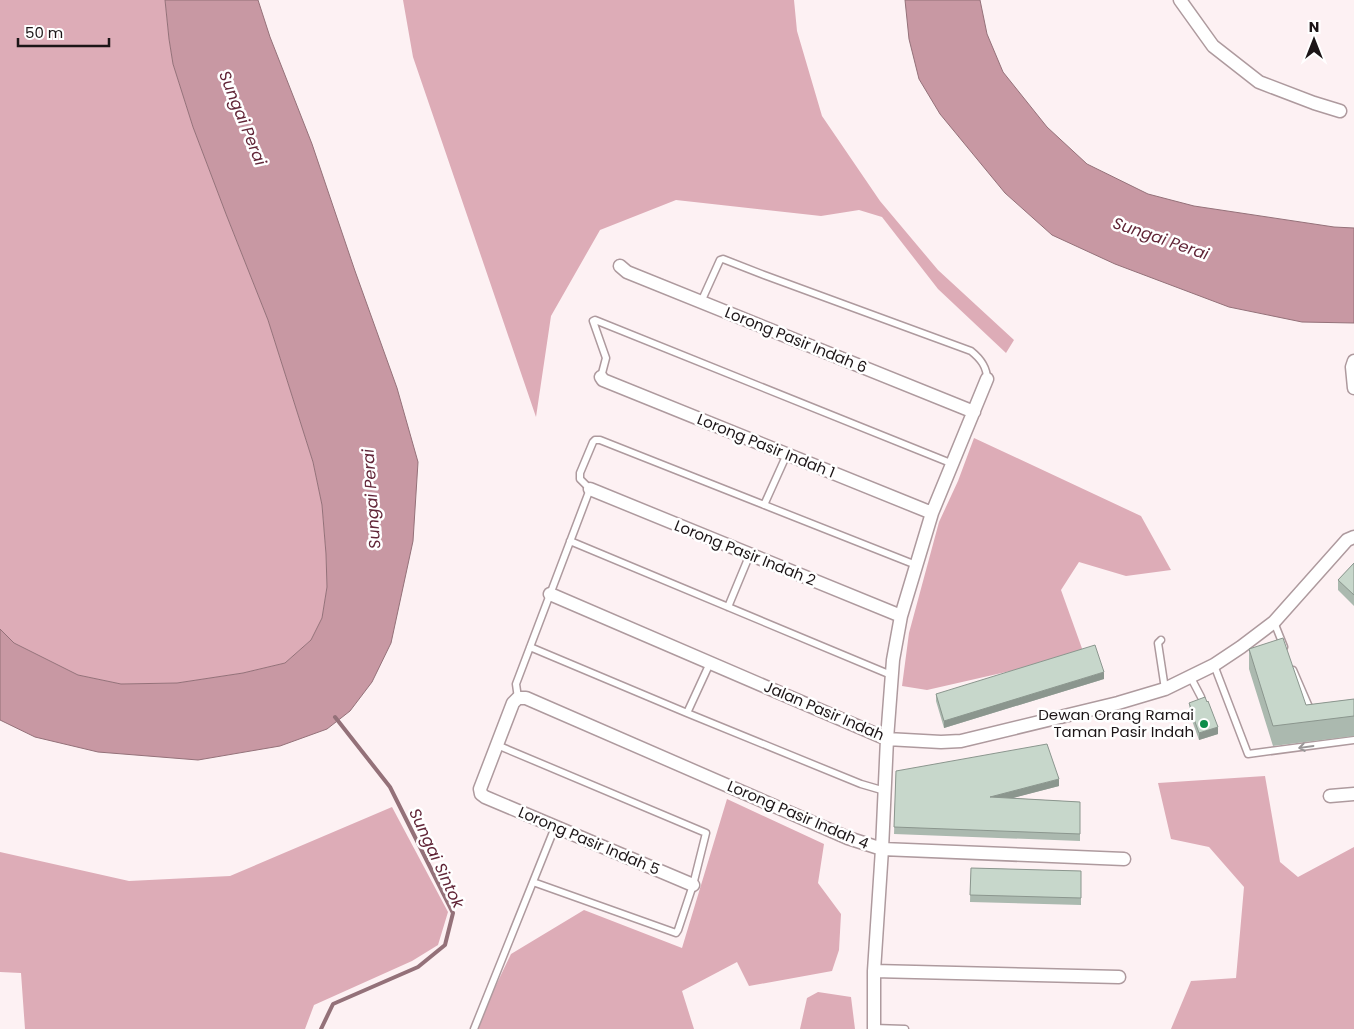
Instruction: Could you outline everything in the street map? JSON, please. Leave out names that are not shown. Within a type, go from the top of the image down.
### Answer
[{"type":"street","points":[[1180,0],[1213,46],[1259,82],[1340,111]]},
{"type":"street","name":"Lorong Pasir Indah 6","points":[[620,266],[627,272],[974,412]]},
{"type":"street","points":[[1354,361],[1352,367],[1354,388]]},
{"type":"street","name":"Lorong Pasir Indah 1","points":[[601,377],[932,513]]},
{"type":"street","points":[[874,1028],[874,971],[891,675],[900,616],[932,513],[987,379]]},
{"type":"street","name":"Lorong Pasir Indah 2","points":[[590,489],[900,616]]},
{"type":"street","name":"Jalan Pasir Indah","points":[[550,594],[887,739],[941,742],[961,741],[1118,703],[1166,689],[1214,665],[1274,622],[1348,540],[1354,536]]},
{"type":"street","points":[[497,745],[514,703],[518,698]]},
{"type":"street","name":"Lorong Pasir Indah 4","points":[[518,698],[526,698],[848,838],[882,849],[1124,858]]},
{"type":"street","name":"Lorong Pasir Indah 5","points":[[497,745],[480,789],[481,794],[485,797],[693,885]]},
{"type":"street","points":[[1330,796],[1354,794]]},
{"type":"street","points":[[874,971],[1119,977]]},
{"type":"lane","points":[[701,302],[720,260],[723,259],[971,351],[978,356],[987,371],[987,379]]},
{"type":"lane","points":[[601,377],[606,358],[593,321],[595,320],[953,464]]},
{"type":"lane","points":[[518,698],[516,684],[590,489],[580,479],[580,473],[593,442],[598,440],[916,565]]},
{"type":"lane","points":[[764,505],[787,454]]},
{"type":"lane","points":[[570,541],[891,675]]},
{"type":"lane","points":[[728,607],[750,554]]},
{"type":"lane","points":[[1274,622],[1285,650]]},
{"type":"lane","points":[[1161,640],[1158,643],[1166,689]]},
{"type":"lane","points":[[530,647],[861,784],[885,791]]},
{"type":"lane","points":[[687,713],[710,663]]},
{"type":"lane","points":[[1214,665],[1248,754],[1354,740]]},
{"type":"lane","points":[[1292,668],[1309,707],[1319,712]]},
{"type":"lane","points":[[1190,676],[1201,697]]},
{"type":"lane","points":[[497,745],[706,833],[693,885],[678,930],[674,933],[533,882]]},
{"type":"lane","points":[[474,1029],[555,827]]},
{"type":"lane","points":[[874,1028],[905,1029]]},
{"type":"shaded area","points":[[0,0],[165,0],[173,64],[193,127],[268,320],[313,462],[322,505],[327,587],[322,618],[311,640],[285,663],[243,673],[177,683],[121,684],[78,675],[14,643],[0,629]]},
{"type":"shaded area","points":[[403,0],[794,0],[797,31],[822,116],[880,201],[938,270],[1014,340],[1006,353],[938,289],[882,217],[859,210],[821,216],[676,200],[600,230],[551,316],[536,417],[413,57]]},
{"type":"shaded area","points":[[974,438],[1141,516],[1171,570],[1126,576],[1079,562],[1061,590],[1084,654],[927,690],[902,686],[909,633],[939,522],[958,481]]},
{"type":"shaded area","points":[[1265,776],[1280,862],[1298,877],[1354,847],[1354,1029],[1171,1029],[1191,981],[1236,978],[1244,887],[1209,847],[1171,839],[1158,783]]},
{"type":"shaded area","points":[[727,799],[824,844],[818,883],[841,914],[839,950],[832,971],[749,986],[737,962],[682,991],[694,1029],[475,1029],[511,954],[584,910],[682,948]]},
{"type":"shaded area","points":[[392,807],[448,912],[438,945],[412,961],[314,1005],[305,1029],[25,1029],[21,973],[0,972],[0,852],[129,881],[230,876]]},
{"type":"shaded area","points":[[818,992],[851,997],[855,1029],[800,1029],[807,998]]},
{"type":"water","name":"Sungai Perai","points":[[165,0],[258,0],[270,37],[312,144],[397,388],[418,462],[413,541],[391,643],[372,682],[350,711],[327,729],[280,746],[198,760],[98,752],[35,737],[0,720],[0,629],[14,643],[78,675],[121,684],[177,683],[243,673],[285,663],[311,640],[322,618],[327,587],[326,554],[322,505],[313,462],[268,320],[193,127],[173,64]]},
{"type":"water","name":"Sungai Perai","points":[[905,0],[980,0],[987,34],[1003,72],[1047,127],[1087,164],[1148,194],[1194,206],[1334,227],[1354,228],[1354,323],[1302,322],[1229,307],[1115,264],[1052,235],[1005,193],[940,114],[919,79],[909,39]]},
{"type":"building","points":[[1354,563],[1354,595],[1338,580]]},
{"type":"building","points":[[1283,638],[1306,705],[1354,699],[1354,716],[1273,726],[1249,649]]},
{"type":"building","points":[[1095,645],[1104,672],[944,721],[936,694]]},
{"type":"building","name":"Dewan Orang Ramai Taman Pasir Indah","points":[[1205,697],[1218,727],[1199,733],[1189,703]]},
{"type":"building","points":[[1047,744],[1059,779],[990,797],[1080,802],[1080,834],[894,827],[896,771]]},
{"type":"building","points":[[971,868],[1081,871],[1081,898],[970,895]]},
{"type":"waterway","name":"Sungai Sintok","points":[[321,1029],[333,1004],[418,967],[445,945],[453,913],[390,787],[335,717]]},
{"type":"place","name":"Dewan Orang Ramai Taman Pasir Indah","points":[[1204,724]]}]
